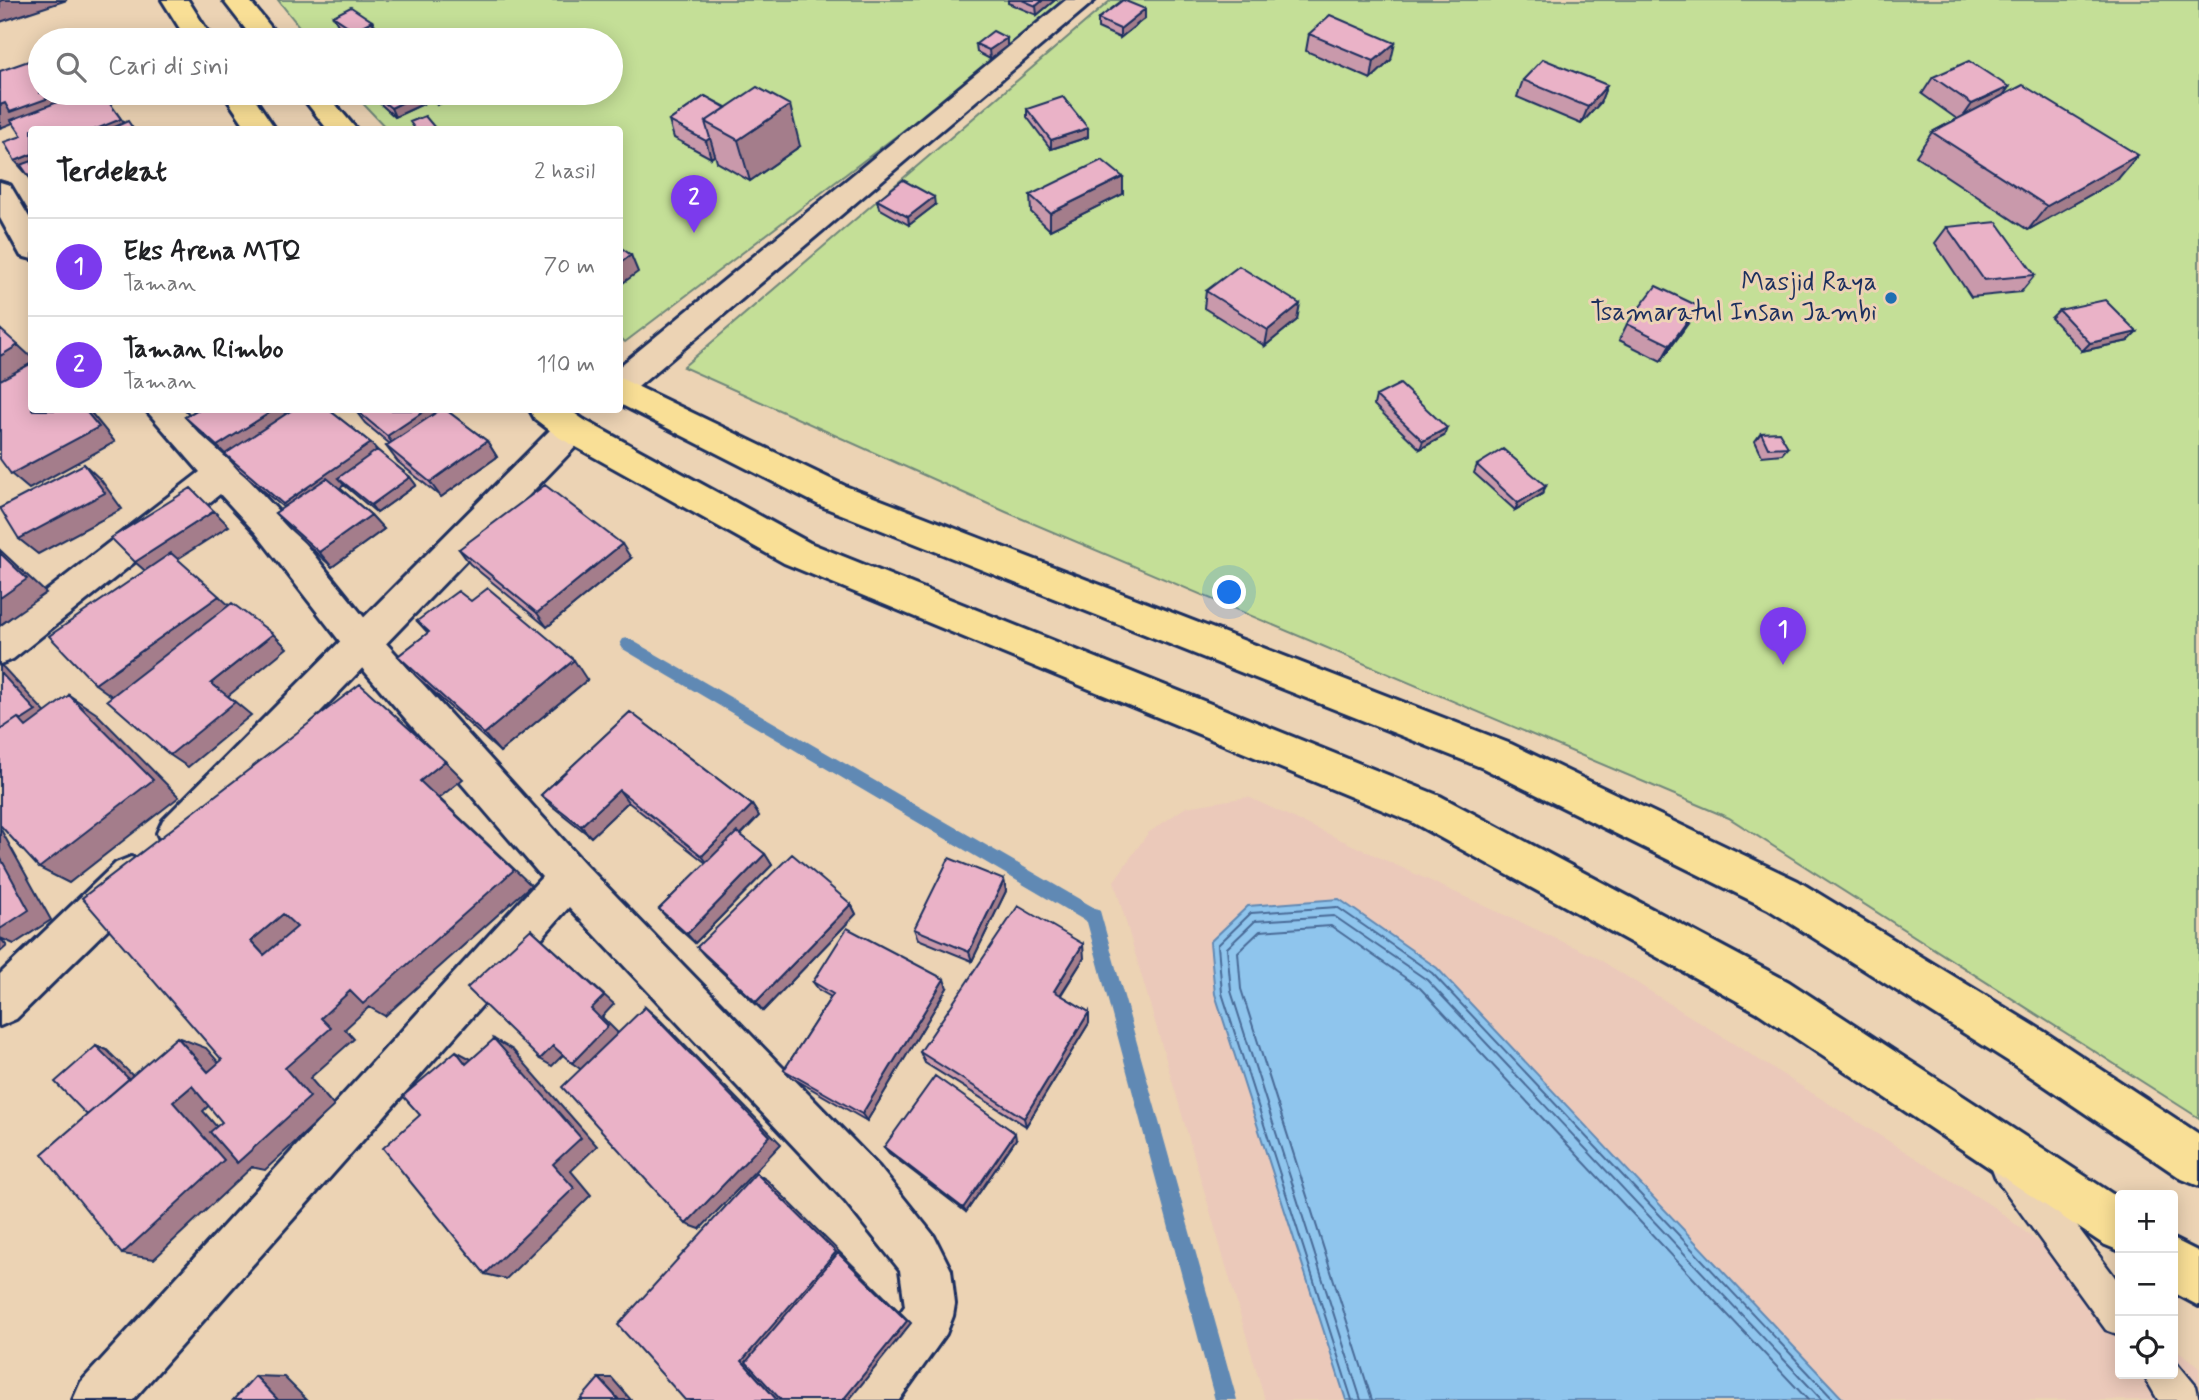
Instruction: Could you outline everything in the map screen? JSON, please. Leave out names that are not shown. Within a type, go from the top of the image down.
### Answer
[{"type":"highway","points":[[175,0],[192,28]]},
{"type":"highway","points":[[236,0],[258,28]]},
{"type":"highway","points":[[245,105],[259,126]]},
{"type":"highway","points":[[322,105],[340,126]]},
{"type":"highway","points":[[623,391],[833,496],[1497,755],[1783,895],[2027,1047],[2199,1162]]},
{"type":"highway","points":[[559,419],[797,553],[1426,810],[1773,997],[2115,1224]]},
{"type":"highway","points":[[2178,1266],[2199,1281]]},
{"type":"street","points":[[623,382],[1082,0]]},
{"type":"street","points":[[0,192],[8,227],[28,245]]},
{"type":"street","points":[[166,413],[268,523],[362,642],[569,877],[862,1184],[917,1253],[926,1270],[930,1304],[928,1316],[868,1400]]},
{"type":"street","points":[[0,1004],[226,785],[362,642],[559,419]]},
{"type":"street","points":[[0,648],[222,474]]},
{"type":"street","points":[[99,1400],[569,877]]},
{"type":"lane","points":[[1989,1138],[2115,1309]]},
{"type":"lane","points":[[2166,1379],[2182,1400]]},
{"type":"shaded area","points":[[1248,797],[1594,956],[1995,1208],[2115,1303],[2115,1379],[2178,1379],[2178,1351],[2199,1366],[2199,1400],[1265,1400],[1114,881],[1148,833],[1186,807]]},
{"type":"green space","points":[[278,0],[1066,0],[1016,45],[625,342],[623,126],[384,126],[364,105],[623,105],[623,28],[300,28]]},
{"type":"green space","points":[[1111,0],[2199,0],[2199,1118],[1729,818],[1006,512],[683,367]]},
{"type":"water","points":[[1339,899],[1437,968],[1844,1400],[1346,1400],[1215,994],[1210,942],[1248,906]]},
{"type":"building","points":[[1022,0],[1043,0],[1036,6]]},
{"type":"building","points":[[1123,0],[1145,9],[1120,29],[1098,19]]},
{"type":"building","points":[[351,7],[372,21],[358,28],[351,28],[333,16]]},
{"type":"building","points":[[1330,15],[1395,43],[1374,61],[1309,34]]},
{"type":"building","points":[[993,31],[1007,38],[989,50],[976,44]]},
{"type":"building","points":[[1543,59],[1607,85],[1588,107],[1523,80]]},
{"type":"building","points":[[28,61],[30,105],[10,112],[5,103],[0,105],[0,71]]},
{"type":"building","points":[[1969,61],[2009,87],[1972,104],[1933,77]]},
{"type":"building","points":[[2023,85],[2138,155],[2047,206],[1932,132]]},
{"type":"building","points":[[757,87],[790,105],[738,140],[705,122]]},
{"type":"building","points":[[705,96],[726,108],[705,122],[710,138],[706,141],[669,121]]},
{"type":"building","points":[[1063,97],[1088,128],[1051,140],[1027,109]]},
{"type":"building","points":[[50,105],[111,105],[121,119],[104,126],[28,126],[28,156],[15,161],[4,142],[22,136],[11,120]]},
{"type":"building","points":[[425,116],[433,126],[413,126],[410,122]]},
{"type":"building","points":[[128,121],[131,126],[117,126]]},
{"type":"building","points":[[1102,160],[1123,177],[1050,213],[1030,195]]},
{"type":"building","points":[[28,162],[28,175],[21,165]]},
{"type":"building","points":[[903,180],[934,197],[908,217],[877,200]]},
{"type":"building","points":[[1997,222],[2035,275],[1984,280],[1947,227]]},
{"type":"building","points":[[623,249],[631,255],[623,261]]},
{"type":"building","points":[[1239,266],[1300,304],[1268,330],[1206,291]]},
{"type":"building","points":[[1656,286],[1698,306],[1670,345],[1627,324]]},
{"type":"building","points":[[2105,300],[2137,332],[2090,343],[2059,310]]},
{"type":"building","points":[[0,329],[18,345],[0,356]]},
{"type":"building","points":[[28,365],[28,413],[87,413],[99,427],[11,474],[0,459],[0,380]]},
{"type":"building","points":[[1400,384],[1447,428],[1423,441],[1376,396]]},
{"type":"building","points":[[192,413],[269,413],[217,446],[185,417]]},
{"type":"building","points":[[287,413],[333,413],[371,443],[283,504],[225,454]]},
{"type":"building","points":[[360,413],[422,413],[387,436]]},
{"type":"building","points":[[436,413],[450,413],[487,441],[430,482],[386,446]]},
{"type":"building","points":[[1779,432],[1788,447],[1768,448],[1761,433]]},
{"type":"building","points":[[1503,449],[1546,486],[1518,503],[1477,465]]},
{"type":"building","points":[[377,450],[410,477],[371,505],[338,478]]},
{"type":"building","points":[[84,464],[105,493],[19,539],[0,508]]},
{"type":"building","points":[[327,478],[371,515],[319,552],[275,513]]},
{"type":"building","points":[[545,485],[622,544],[537,613],[459,549]]},
{"type":"building","points":[[191,488],[214,511],[135,562],[111,538]]},
{"type":"building","points":[[0,553],[27,579],[0,598]]},
{"type":"building","points":[[171,553],[219,596],[95,684],[49,636]]},
{"type":"building","points":[[488,588],[574,660],[484,734],[398,656],[429,632],[417,621],[458,591],[471,601]]},
{"type":"building","points":[[232,603],[273,634],[211,683],[235,702],[170,755],[107,700]]},
{"type":"building","points":[[0,672],[36,711],[22,720],[18,718],[0,730]]},
{"type":"building","points":[[360,684],[445,761],[420,781],[514,870],[363,1004],[350,991],[321,1018],[331,1028],[285,1068],[310,1097],[237,1163],[210,1132],[222,1122],[192,1086],[173,1102],[224,1160],[122,1254],[42,1154],[177,1037],[208,1072],[222,1060],[82,898]],"holes":[[[283,914],[297,927],[264,955],[251,941]]]},
{"type":"building","points":[[69,695],[153,780],[39,868],[0,825],[0,730],[18,718],[26,727]]},
{"type":"building","points":[[630,712],[752,805],[702,856],[619,790],[581,826],[541,795]]},
{"type":"building","points":[[737,832],[765,854],[687,934],[659,909]]},
{"type":"building","points":[[792,854],[851,904],[756,1002],[697,947]]},
{"type":"building","points":[[0,857],[29,910],[0,929]]},
{"type":"building","points":[[949,858],[1004,880],[969,952],[914,929]]},
{"type":"building","points":[[1018,906],[1083,944],[1054,991],[1089,1012],[1024,1118],[920,1052]]},
{"type":"building","points":[[847,928],[944,979],[862,1114],[784,1070],[833,994],[813,982]]},
{"type":"building","points":[[531,929],[604,996],[591,1009],[608,1026],[572,1063],[553,1046],[540,1059],[467,988]]},
{"type":"building","points":[[645,1007],[770,1136],[686,1224],[562,1087]]},
{"type":"building","points":[[494,1039],[581,1138],[553,1164],[574,1188],[485,1274],[383,1148],[420,1115],[403,1096],[456,1051],[466,1064]]},
{"type":"building","points":[[96,1046],[129,1079],[87,1115],[55,1082]]},
{"type":"building","points":[[935,1076],[1015,1133],[963,1208],[884,1147]]},
{"type":"building","points":[[756,1173],[836,1252],[742,1361],[777,1400],[685,1400],[618,1325]]},
{"type":"building","points":[[838,1253],[907,1321],[843,1400],[781,1400],[746,1362]]},
{"type":"building","points":[[255,1376],[278,1400],[233,1400]]},
{"type":"building","points":[[599,1378],[619,1400],[580,1400]]},
{"type":"waterway","points":[[628,644],[1094,917],[1226,1400]]},
{"type":"place","name":"Taman Rimbo","points":[[694,233]]},
{"type":"place","name":"Masjid Raya Tsamaratul Insan Jambi","points":[[1891,298]]},
{"type":"place","name":"Eks Arena MTQ","points":[[1783,665]]}]
